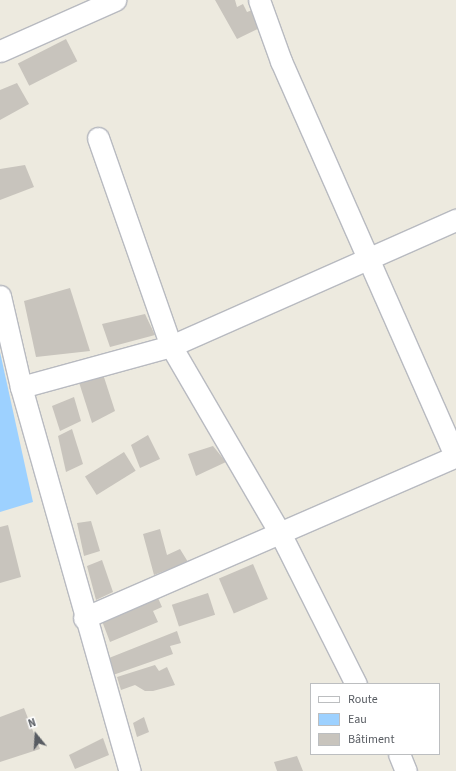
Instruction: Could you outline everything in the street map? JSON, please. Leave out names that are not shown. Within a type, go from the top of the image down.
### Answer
[{"type":"street","points":[[0,51],[115,0]]},
{"type":"street","points":[[84,618],[455,456],[281,62],[259,0]]},
{"type":"street","points":[[98,138],[171,346],[280,533],[355,683]]},
{"type":"street","points":[[21,387],[171,346],[456,220]]},
{"type":"street","points":[[0,296],[21,387],[84,618],[130,771]]},
{"type":"street","points":[[399,755],[406,771]]},
{"type":"water","points":[[0,352],[33,502],[0,512]]},
{"type":"building","points":[[215,0],[235,0],[237,7],[243,4],[247,12],[258,8],[264,26],[237,39]]},
{"type":"building","points":[[66,39],[77,61],[29,86],[18,64]]},
{"type":"building","points":[[17,83],[29,104],[0,120],[0,90]]},
{"type":"building","points":[[25,165],[34,187],[0,200],[0,169]]},
{"type":"building","points":[[70,288],[90,351],[36,357],[24,301]]},
{"type":"building","points":[[145,314],[155,335],[110,347],[102,324]]},
{"type":"building","points":[[101,368],[115,411],[92,423],[76,373]]},
{"type":"building","points":[[74,397],[81,421],[60,431],[52,406]]},
{"type":"building","points":[[72,429],[83,464],[66,472],[58,436]]},
{"type":"building","points":[[148,435],[160,459],[140,468],[131,445]]},
{"type":"building","points":[[213,446],[226,462],[196,476],[188,454]]},
{"type":"building","points":[[124,452],[136,471],[97,495],[85,476]]},
{"type":"building","points":[[91,521],[100,551],[84,556],[77,523]]},
{"type":"building","points":[[8,525],[21,577],[0,583],[0,527]]},
{"type":"building","points":[[160,529],[167,555],[180,549],[188,562],[154,575],[143,534]]},
{"type":"building","points":[[102,560],[113,592],[96,600],[87,566]]},
{"type":"building","points":[[253,564],[268,599],[234,613],[219,578]]},
{"type":"building","points":[[208,593],[215,615],[179,627],[172,605]]},
{"type":"building","points":[[158,598],[162,607],[153,611],[158,622],[110,642],[102,621]]},
{"type":"building","points":[[177,631],[181,643],[170,646],[173,654],[113,675],[109,658]]},
{"type":"building","points":[[155,665],[159,671],[167,667],[175,685],[153,691],[145,691],[135,685],[121,690],[117,677]]},
{"type":"building","points":[[24,708],[40,749],[0,762],[0,717]]},
{"type":"building","points":[[144,717],[149,732],[137,737],[133,723]]},
{"type":"building","points":[[103,738],[109,755],[75,769],[69,755]]},
{"type":"building","points":[[297,756],[303,771],[277,771],[274,762]]}]
